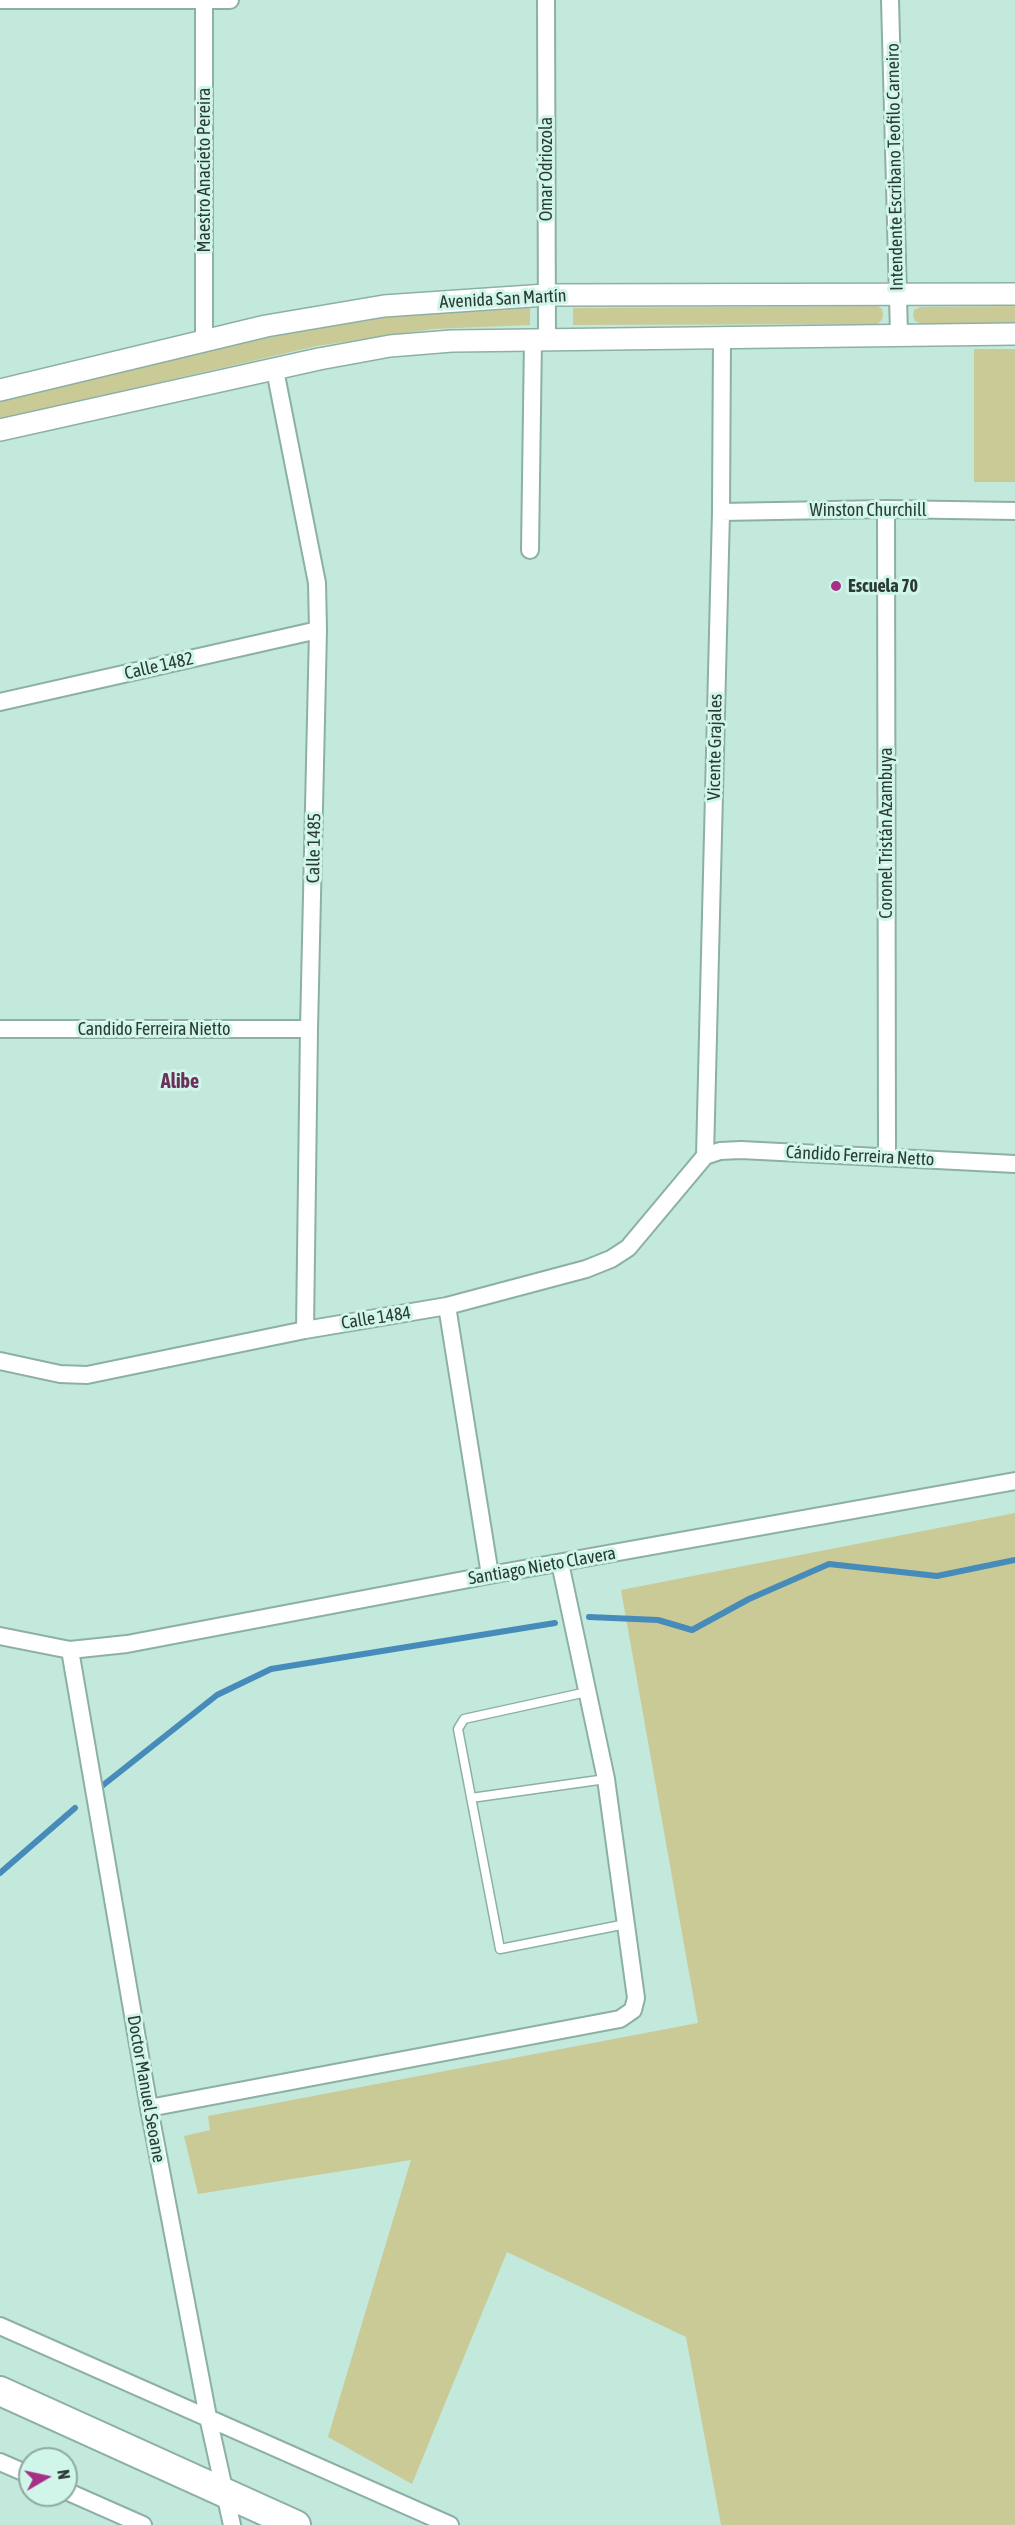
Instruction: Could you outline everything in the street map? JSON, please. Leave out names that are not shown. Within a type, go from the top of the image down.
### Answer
[{"type":"highway","points":[[0,2391],[296,2525]]},
{"type":"street","points":[[0,0],[230,0]]},
{"type":"street","name":"Maestro Anacieto Pereira","points":[[204,0],[204,341]]},
{"type":"street","name":"Omar Odriozola","points":[[530,550],[540,339],[546,295],[546,0]]},
{"type":"street","name":"Intendente Escribano Teofilo Carneiro","points":[[891,0],[899,334]]},
{"type":"street","name":"Avenida San Martín","points":[[0,390],[306,318],[384,306],[546,295],[1015,294]]},
{"type":"street","points":[[0,430],[319,359],[390,346],[452,341],[540,339],[722,339],[899,334],[1015,334]]},
{"type":"street","name":"Vicente Grajales","points":[[705,1156],[721,512],[722,339]]},
{"type":"street","name":"Calle 1485","points":[[276,370],[316,575],[318,630],[304,1330]]},
{"type":"street","name":"Winston Churchill","points":[[721,512],[886,509],[1015,511]]},
{"type":"street","name":"Coronel Tristán Azambuya","points":[[886,509],[887,1157]]},
{"type":"street","name":"Calle 1482","points":[[0,702],[318,630]]},
{"type":"street","name":"Candido Ferreira Nietto","points":[[0,1029],[309,1029]]},
{"type":"street","name":"Cándido Ferreira Netto","points":[[705,1156],[720,1151],[741,1150],[1015,1164]]},
{"type":"street","name":"Calle 1484","points":[[0,1360],[60,1374],[87,1375],[304,1330],[447,1306],[586,1269],[611,1259],[628,1248],[705,1156]]},
{"type":"street","points":[[447,1306],[490,1575]]},
{"type":"street","name":"Santiago Nieto Clavera","points":[[0,1636],[70,1650],[127,1644],[490,1575],[1015,1481]]},
{"type":"street","points":[[149,2108],[620,2019],[633,2010],[636,1998],[606,1779],[560,1563]]},
{"type":"street","name":"Doctor Manuel Seoane","points":[[70,1650],[149,2108],[208,2417],[232,2525]]},
{"type":"street","points":[[0,2325],[450,2525]]},
{"type":"street","points":[[0,2462],[18,2470]]},
{"type":"street","points":[[78,2497],[143,2525]]},
{"type":"lane","points":[[587,1692],[464,1719],[458,1730],[500,1949],[626,1924]]},
{"type":"lane","points":[[471,1798],[606,1779]]},
{"type":"green space","points":[[878,306],[882,309],[883,315],[882,320],[877,324],[573,325],[573,308]]},
{"type":"green space","points":[[1015,306],[1015,323],[920,323],[915,321],[913,315],[914,310],[920,307]]},
{"type":"green space","points":[[530,308],[530,325],[433,329],[317,346],[0,419],[0,400],[268,337],[389,317]]},
{"type":"green space","points":[[974,349],[1015,349],[1015,482],[974,482]]},
{"type":"green space","points":[[1015,1513],[1015,2525],[721,2525],[686,2337],[507,2252],[412,2484],[328,2437],[411,2160],[198,2194],[184,2136],[210,2130],[208,2116],[698,2023],[621,1590]]},
{"type":"waterway","points":[[589,1617],[658,1620],[692,1630],[749,1599],[829,1564],[937,1576],[1015,1560]]},
{"type":"waterway","points":[[102,1786],[217,1695],[271,1669],[555,1623]]},
{"type":"waterway","points":[[0,1873],[75,1808]]},
{"type":"place","name":"Escuela 70","points":[[836,586]]},
{"type":"district","name":"Alibe","points":[[180,1082]]}]
